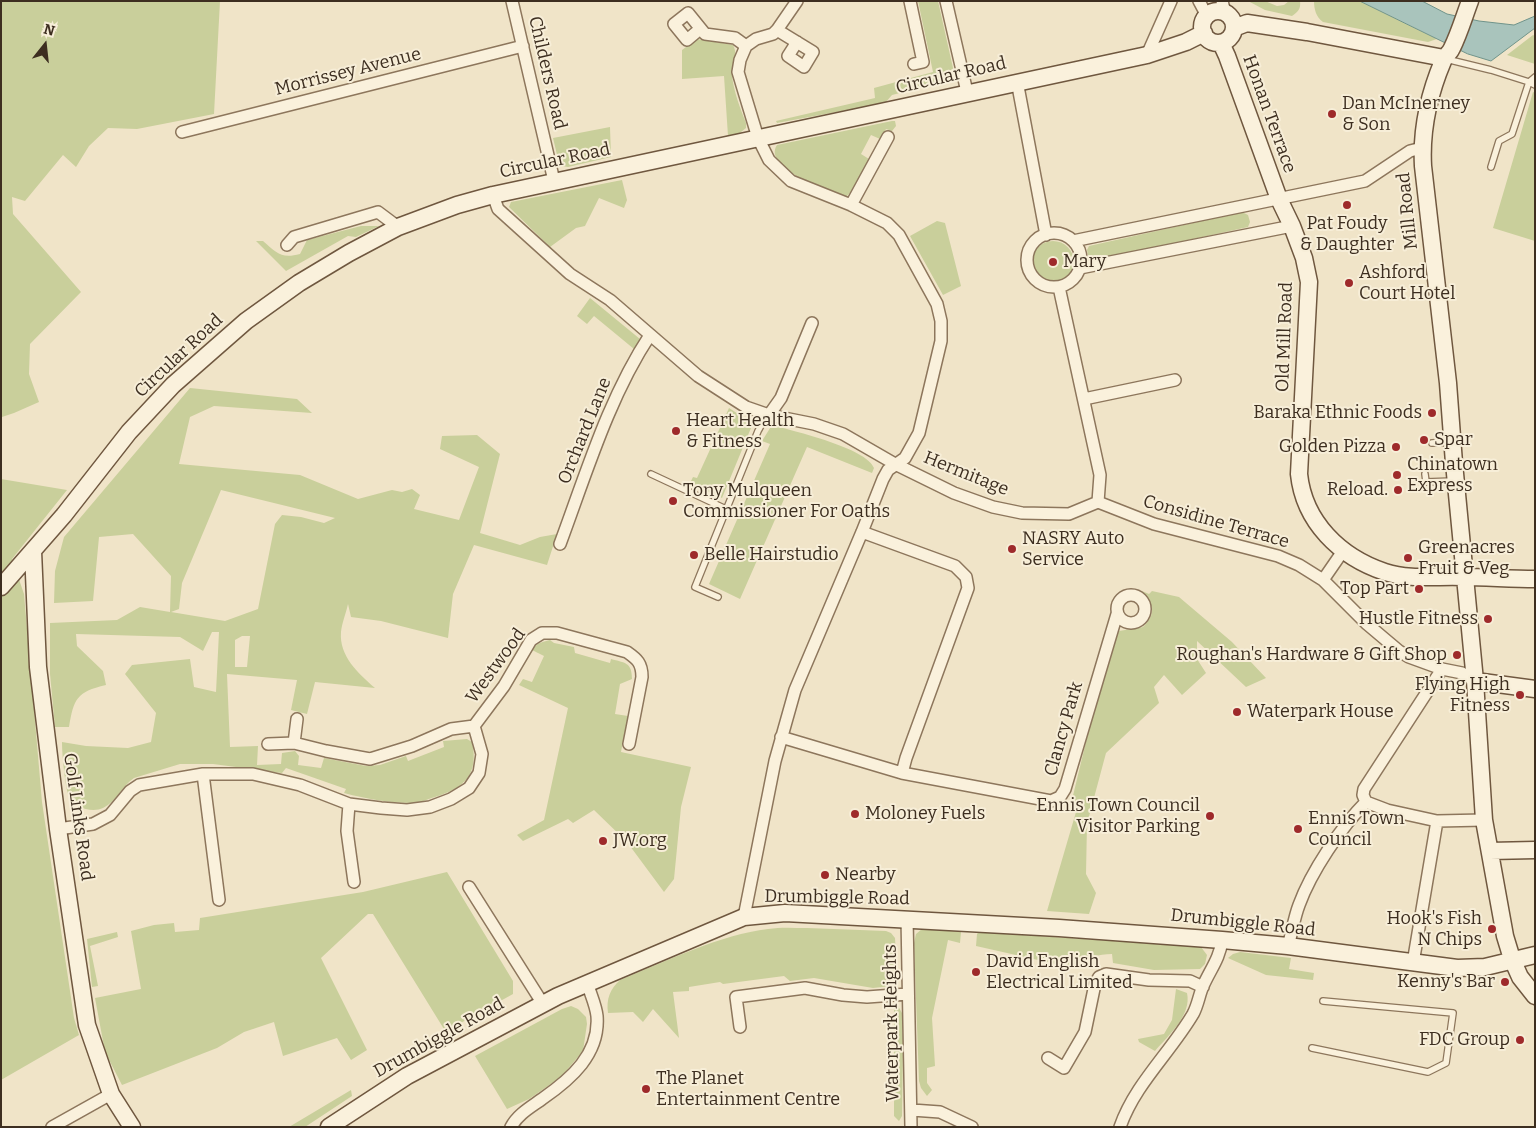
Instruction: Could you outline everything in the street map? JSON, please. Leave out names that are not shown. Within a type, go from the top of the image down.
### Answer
[{"type":"main road","points":[[1224,7],[1234,28],[1228,40],[1221,43],[1208,39],[1202,24],[1206,16],[1224,7]]},
{"type":"main road","name":"Mill Road","points":[[1467,7],[1447,54],[1424,122],[1422,148],[1447,374],[1455,480],[1475,681],[1484,820],[1512,959],[1520,977],[1535,996]]},
{"type":"main road","points":[[1234,28],[1247,23],[1447,54]]},
{"type":"main road","name":"Circular Road","points":[[33,551],[64,515],[129,432],[186,374],[246,322],[299,283],[398,227],[457,205],[493,195],[850,119],[1017,81],[1147,55],[1186,42],[1204,33]]},
{"type":"main road","name":"Honan Terrace","points":[[1221,43],[1279,198]]},
{"type":"main road","name":"Old Mill Road","points":[[1279,198],[1304,258],[1309,282],[1299,474],[1301,489],[1307,507],[1333,542],[1360,561],[1386,572],[1410,576],[1535,579]]},
{"type":"main road","points":[[1,587],[33,551]]},
{"type":"main road","name":"Golf Links Road","points":[[33,551],[38,667],[58,829],[87,1025],[111,1094],[132,1127]]},
{"type":"main road","points":[[1475,681],[1535,689]]},
{"type":"main road","points":[[1490,850],[1535,850]]},
{"type":"main road","name":"Drumbiggle Road","points":[[330,1127],[407,1076],[543,1004],[587,982],[744,917],[785,913],[907,918],[1222,940],[1288,946],[1457,968],[1485,967],[1535,955]]},
{"type":"street","name":"Childers Road","points":[[512,1],[554,182]]},
{"type":"street","points":[[910,1],[923,62],[914,64]]},
{"type":"street","points":[[946,1],[967,92]]},
{"type":"street","points":[[1147,55],[1171,1]]},
{"type":"street","points":[[1199,1],[1206,16]]},
{"type":"street","points":[[700,29],[706,34],[735,38],[746,46],[756,38],[774,34],[797,2]]},
{"type":"street","points":[[778,30],[797,42]]},
{"type":"street","name":"Morrissey Avenue","points":[[182,132],[523,46]]},
{"type":"street","name":"Hermitage","points":[[746,46],[740,60],[738,72],[758,138],[769,160],[791,181],[851,205],[887,223],[899,235],[937,304],[941,321],[941,341],[919,433],[905,458],[895,464]]},
{"type":"street","points":[[1017,81],[1046,234]]},
{"type":"street","points":[[851,205],[888,137]]},
{"type":"street","points":[[1073,241],[1364,181],[1410,151],[1422,148]]},
{"type":"street","points":[[493,195],[498,209],[570,274],[610,300],[698,376],[746,407],[769,415],[781,398],[812,323]]},
{"type":"street","points":[[287,245],[294,237],[378,212],[398,227]]},
{"type":"street","points":[[1080,268],[1292,226]]},
{"type":"street","points":[[1046,234],[1065,236],[1073,241],[1079,250],[1081,260],[1076,277],[1059,287],[1048,287],[1037,282],[1027,268],[1028,252],[1034,242],[1046,234]]},
{"type":"street","points":[[1059,287],[1100,475],[1098,502]]},
{"type":"street","name":"Orchard Lane","points":[[560,544],[602,432],[634,359],[650,335]]},
{"type":"street","points":[[1084,399],[1175,380]]},
{"type":"street","name":"Hermitage","points":[[769,415],[814,424],[843,434],[895,464],[954,493],[993,507],[1022,513],[1068,514],[1098,502]]},
{"type":"street","points":[[744,917],[781,737],[795,690],[883,479],[888,470],[895,464]]},
{"type":"street","name":"Considine Terrace","points":[[1098,502],[1154,524],[1278,556],[1300,565],[1323,580],[1367,624],[1399,651],[1409,657],[1442,669],[1462,673],[1475,681]]},
{"type":"street","points":[[862,532],[955,566],[966,577],[968,588],[902,773]]},
{"type":"street","points":[[1323,580],[1344,550]]},
{"type":"street","name":"Clancy Park","points":[[781,737],[902,773],[1051,801],[1060,797],[1065,789],[1112,630],[1117,614],[1117,604],[1123,596],[1132,594],[1141,598],[1146,607],[1144,616],[1136,622],[1126,622],[1112,630]]},
{"type":"street","points":[[1117,614],[1126,622]]},
{"type":"street","name":"Westwood","points":[[268,744],[294,743],[370,759],[412,746],[451,729],[474,726],[504,686],[531,640],[542,633],[557,633],[627,652],[636,659],[642,668],[642,677],[629,744]]},
{"type":"street","points":[[1442,669],[1364,789],[1362,795],[1366,802],[1387,810],[1437,820],[1484,820]]},
{"type":"street","points":[[294,743],[297,719]]},
{"type":"street","name":"Westwood","points":[[58,829],[93,824],[110,815],[130,791],[139,785],[203,774],[253,774],[300,785],[349,804],[407,810],[430,806],[451,799],[469,788],[478,773],[482,754],[474,726]]},
{"type":"street","points":[[203,774],[219,900]]},
{"type":"street","points":[[1288,946],[1298,907],[1309,882],[1350,817],[1366,802]]},
{"type":"street","points":[[349,804],[347,831],[354,882]]},
{"type":"street","points":[[1413,963],[1437,820]]},
{"type":"street","points":[[469,887],[543,1004]]},
{"type":"street","name":"Waterpark Heights","points":[[907,918],[911,1127]]},
{"type":"street","points":[[1120,1127],[1124,1115],[1138,1090],[1193,1014],[1203,987],[1221,953],[1222,940]]},
{"type":"street","points":[[1048,1058],[1064,1068],[1085,1032],[1099,977],[1106,974],[1149,980],[1190,981],[1203,987]]},
{"type":"street","points":[[511,1127],[516,1118],[555,1090],[576,1072],[590,1053],[596,1035],[597,1015],[587,982]]},
{"type":"street","points":[[740,1027],[736,997],[805,988],[867,997],[908,994]]},
{"type":"street","points":[[52,1127],[111,1094]]},
{"type":"street","points":[[912,1110],[940,1112],[972,1127]]},
{"type":"lane","points":[[1447,54],[1532,84]]},
{"type":"lane","points":[[1513,77],[1516,69]]},
{"type":"lane","points":[[1491,167],[1499,142],[1512,134],[1535,77]]},
{"type":"lane","points":[[718,597],[695,587],[758,431],[769,415]]},
{"type":"lane","points":[[1432,443],[1452,442]]},
{"type":"lane","points":[[651,474],[726,510]]},
{"type":"lane","points":[[1425,474],[1426,482],[1455,480]]},
{"type":"lane","points":[[1312,1048],[1428,1072],[1446,1063],[1453,1013],[1323,1001]]},
{"type":"green space","points":[[1,1],[220,1],[214,114],[137,129],[108,128],[89,146],[76,167],[63,155],[25,201],[12,197],[13,214],[81,292],[30,344],[29,374],[39,402],[2,417]]},
{"type":"green space","points":[[918,1],[938,1],[953,68],[952,76],[947,81],[892,95],[885,103],[777,123],[776,121],[875,98],[874,88],[933,72]]},
{"type":"green space","points":[[1248,1],[1265,1],[1277,6],[1284,5],[1289,1],[1300,1],[1300,6],[1292,16],[1265,10]]},
{"type":"green space","points":[[1314,1],[1360,1],[1437,39],[1428,42],[1323,22],[1316,13]]},
{"type":"green space","points":[[1533,35],[1535,36],[1535,64],[1507,55]]},
{"type":"green space","points":[[697,39],[733,45],[735,49],[732,76],[739,106],[746,123],[746,128],[736,136],[728,136],[724,76],[682,79],[682,50]]},
{"type":"green space","points":[[1533,92],[1535,93],[1535,241],[1493,228]]},
{"type":"green space","points":[[895,121],[896,126],[892,131],[886,129],[880,139],[871,135],[861,154],[869,159],[846,197],[841,197],[798,177],[779,161],[775,153],[777,145]]},
{"type":"green space","points":[[610,127],[611,157],[568,167],[562,166],[558,159],[553,138]]},
{"type":"green space","points":[[622,180],[627,200],[624,208],[599,198],[585,226],[576,228],[550,247],[509,207],[511,202]]},
{"type":"green space","points":[[1242,212],[1248,215],[1250,222],[1248,227],[1093,261],[1089,259],[1087,250],[1089,246]]},
{"type":"green space","points":[[937,221],[945,223],[961,286],[943,295],[910,236]]},
{"type":"green space","points":[[361,226],[379,226],[356,237],[348,236],[286,271],[256,241],[263,241],[280,254],[288,256],[300,254],[307,240]]},
{"type":"green space","points":[[1053,241],[1068,247],[1074,262],[1068,277],[1053,283],[1038,277],[1032,262],[1038,247]]},
{"type":"green space","points":[[590,298],[640,339],[634,349],[594,316],[587,324],[577,316]]},
{"type":"green space","points":[[190,388],[297,399],[312,413],[214,406],[190,417],[179,464],[300,475],[358,499],[392,490],[402,492],[412,489],[420,495],[414,509],[459,520],[479,467],[440,449],[442,436],[477,435],[500,454],[480,533],[520,545],[540,537],[557,534],[547,565],[474,545],[453,594],[448,638],[381,621],[351,617],[348,604],[341,632],[343,649],[356,670],[375,688],[315,682],[307,714],[291,710],[297,680],[227,674],[230,747],[258,746],[257,765],[281,764],[282,753],[295,751],[299,756],[298,765],[321,768],[324,758],[366,766],[380,765],[406,756],[408,761],[444,747],[443,741],[467,739],[472,742],[474,753],[471,771],[462,784],[454,789],[418,802],[395,802],[344,793],[346,789],[286,768],[282,773],[213,764],[180,764],[134,778],[108,805],[94,810],[79,807],[69,797],[66,786],[62,742],[86,746],[128,748],[151,742],[156,713],[125,674],[132,665],[190,659],[194,687],[216,692],[219,632],[212,632],[203,651],[180,637],[76,634],[77,646],[103,671],[106,685],[88,691],[78,698],[69,727],[55,727],[50,674],[50,623],[117,620],[140,607],[170,612],[171,576],[133,534],[99,537],[93,601],[54,603],[55,571],[64,537]],"holes":[[[221,490],[335,518],[324,523],[301,517],[282,515],[275,524],[258,609],[225,621],[171,612],[179,609],[182,583]],[[242,636],[250,636],[247,667],[235,667],[235,640]]]},
{"type":"green space","points":[[729,408],[749,421],[751,428],[722,498],[690,483],[693,477],[697,478]]},
{"type":"green space","points":[[772,425],[844,447],[868,461],[874,468],[872,473],[807,447],[740,599],[709,584],[770,444],[762,441]]},
{"type":"green space","points":[[1,479],[67,490],[12,559],[24,594],[42,802],[74,1018],[79,1035],[1,1080]]},
{"type":"green space","points":[[1142,591],[1149,594],[1152,591],[1179,597],[1232,642],[1266,678],[1246,687],[1197,641],[1197,659],[1206,673],[1182,695],[1164,675],[1154,687],[1159,703],[1106,753],[1087,824],[1086,874],[1096,893],[1089,914],[1047,911],[1076,812],[1070,808],[1092,717],[1114,640],[1119,631],[1143,627],[1152,613],[1151,605]]},
{"type":"green space","points":[[550,640],[554,643],[574,647],[575,653],[610,663],[611,659],[627,664],[631,669],[632,679],[620,684],[615,714],[628,716],[621,752],[691,767],[681,807],[674,879],[664,892],[627,842],[594,810],[573,823],[568,819],[523,841],[517,835],[544,820],[568,708],[519,685],[523,679],[532,682],[544,656],[532,650],[540,643]]},
{"type":"green space","points":[[447,872],[513,981],[513,994],[448,1030],[447,1034],[373,914],[368,914],[321,958],[367,1050],[351,1060],[337,1038],[283,1056],[274,1022],[244,1032],[217,1048],[122,1085],[105,1052],[95,998],[141,989],[131,931],[154,925],[174,923],[175,932],[199,930],[200,918],[363,892]]},
{"type":"green space","points":[[773,928],[886,931],[891,933],[895,938],[897,975],[891,986],[873,988],[814,978],[790,981],[784,976],[689,987],[689,991],[673,992],[679,1038],[653,1009],[643,1022],[633,1012],[608,1013],[610,995],[620,980],[693,950],[732,937]]},
{"type":"green space","points":[[922,929],[958,930],[961,932],[960,943],[948,940],[932,1018],[935,1066],[927,1068],[927,1083],[932,1090],[927,1096],[921,1088],[919,1081],[914,943],[916,934]]},
{"type":"green space","points":[[117,932],[118,937],[90,946],[98,986],[92,987],[87,939]]},
{"type":"green space","points":[[979,932],[1201,947],[1207,955],[1205,964],[1200,969],[1154,970],[1113,963],[1112,954],[1094,957],[1078,969],[976,946],[977,934]]},
{"type":"green space","points":[[1240,952],[1291,958],[1289,969],[1314,973],[1313,980],[1266,975],[1228,958]]},
{"type":"green space","points":[[1176,989],[1187,993],[1186,1009],[1178,1025],[1155,1051],[1139,1042],[1138,1039],[1164,1034],[1172,1020]]},
{"type":"green space","points":[[571,1006],[578,1009],[586,1017],[587,1024],[583,1051],[561,1077],[529,1099],[507,1109],[475,1056]]},
{"type":"green space","points":[[898,1006],[902,1013],[903,1047],[902,1116],[899,1121],[894,1116],[894,1010]]},
{"type":"green space","points":[[351,1090],[352,1096],[305,1127],[289,1127]]},
{"type":"water","points":[[1360,1],[1422,1],[1447,14],[1479,21],[1514,25],[1535,16],[1535,28],[1491,61],[1468,54]]},
{"type":"place","name":"Dan McInerney & Son","points":[[1332,114]]},
{"type":"place","name":"Pat Foudy & Daughter","points":[[1347,205]]},
{"type":"place","name":"Mary","points":[[1053,262]]},
{"type":"place","name":"Ashford Court Hotel","points":[[1349,283]]},
{"type":"place","name":"Baraka Ethnic Foods","points":[[1432,413]]},
{"type":"place","name":"Heart Health & Fitness","points":[[676,431]]},
{"type":"place","name":"Spar","points":[[1424,440]]},
{"type":"place","name":"Golden Pizza","points":[[1396,447]]},
{"type":"place","name":"Chinatown Express","points":[[1397,475]]},
{"type":"place","name":"Reload.","points":[[1398,490]]},
{"type":"place","name":"Tony Mulqueen Commissioner For Oaths","points":[[673,501]]},
{"type":"place","name":"NASRY Auto Service","points":[[1012,549]]},
{"type":"place","name":"Belle Hairstudio","points":[[694,555]]},
{"type":"place","name":"Greenacres Fruit & Veg","points":[[1408,558]]},
{"type":"place","name":"Top Part","points":[[1419,589]]},
{"type":"place","name":"Hustle Fitness","points":[[1488,619]]},
{"type":"place","name":"Roughan's Hardware & Gift Shop","points":[[1457,655]]},
{"type":"place","name":"Flying High Fitness","points":[[1520,695]]},
{"type":"place","name":"Waterpark House","points":[[1237,712]]},
{"type":"place","name":"Moloney Fuels","points":[[855,814]]},
{"type":"place","name":"Ennis Town Council Visitor Parking","points":[[1210,816]]},
{"type":"place","name":"Ennis Town Council","points":[[1298,829]]},
{"type":"place","name":"JW.org","points":[[603,841]]},
{"type":"place","name":"Nearby","points":[[825,875]]},
{"type":"place","name":"Hook's Fish N Chips","points":[[1492,929]]},
{"type":"place","name":"David English Electrical Limited","points":[[976,972]]},
{"type":"place","name":"Kenny's Bar","points":[[1505,982]]},
{"type":"place","name":"FDC Group","points":[[1520,1040]]},
{"type":"place","name":"The Planet Entertainment Centre","points":[[646,1089]]}]
